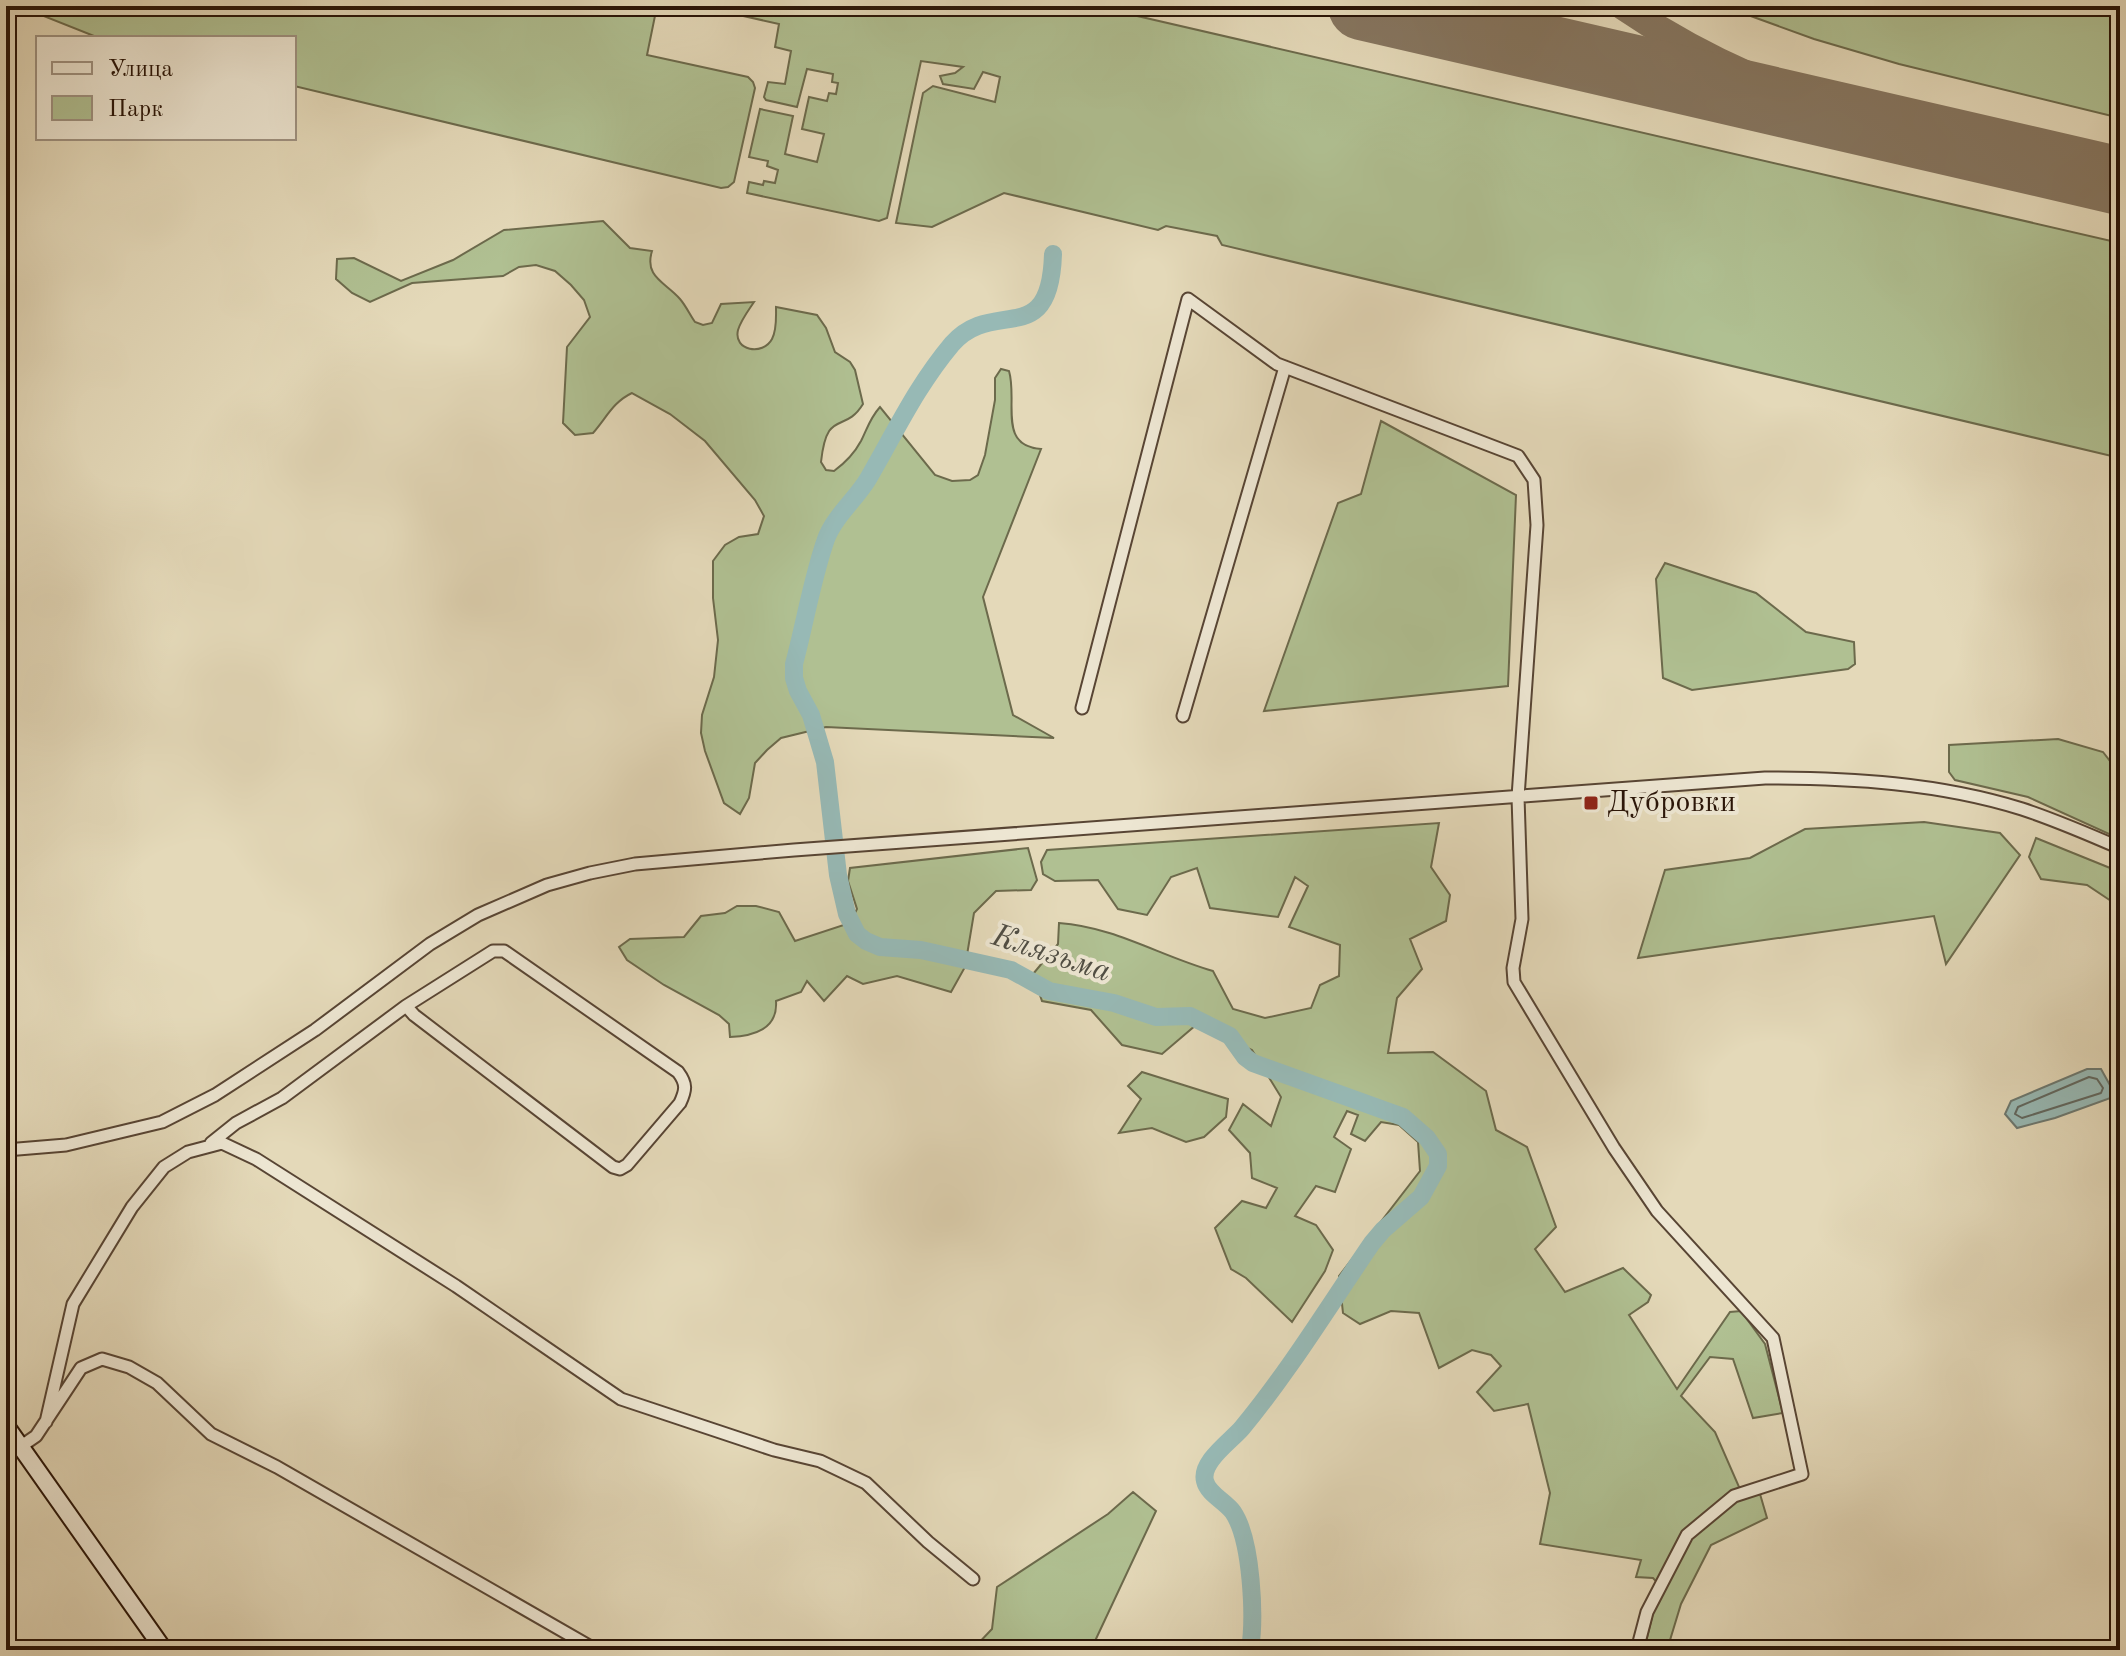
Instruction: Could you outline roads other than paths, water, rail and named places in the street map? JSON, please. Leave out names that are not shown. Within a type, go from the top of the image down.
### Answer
[{"type":"street","points":[[1082,708],[1188,299],[1277,364],[1518,456],[1534,480],[1537,525],[1518,797],[1522,919],[1513,968],[1514,982],[1614,1148],[1657,1211],[1773,1338],[1802,1474],[1734,1496],[1687,1535],[1647,1612],[1637,1650]]},
{"type":"street","points":[[1183,716],[1285,367]]},
{"type":"street","points":[[6,1150],[66,1145],[162,1122],[215,1095],[315,1030],[430,944],[478,915],[547,885],[635,864],[865,844],[1765,778],[1829,778],[1957,793],[2021,809],[2120,848]]},
{"type":"street","points":[[208,1147],[236,1123],[282,1098],[406,1006],[493,951],[504,951],[678,1072],[685,1082],[685,1092],[680,1103],[627,1165],[620,1169],[613,1167],[406,1006]]},
{"type":"street","points":[[46,1422],[73,1304],[132,1207],[164,1167],[188,1152],[222,1143],[256,1159],[456,1286],[621,1399],[774,1450],[820,1461],[866,1483],[928,1542],[973,1579]]},
{"type":"street","points":[[20,1447],[36,1436],[81,1368],[102,1359],[129,1367],[157,1383],[211,1434],[277,1467],[596,1650]]},
{"type":"street","points":[[6,1426],[164,1650]]},
{"type":"water","points":[[2087,1069],[2101,1069],[2116,1096],[2017,1128],[2005,1114],[2011,1101]]},
{"type":"waterway","name":"Клязьма","points":[[1053,254],[1050,284],[1042,303],[1031,313],[968,330],[952,344],[917,393],[868,479],[834,523],[817,570],[794,664],[794,678],[811,715],[825,762],[838,875],[847,914],[857,934],[866,941],[880,947],[921,950],[1011,970],[1049,991],[1114,1003],[1156,1017],[1190,1016],[1230,1036],[1253,1063],[1403,1117],[1427,1138],[1438,1154],[1438,1166],[1421,1197],[1372,1243],[1277,1383],[1207,1467],[1207,1486],[1233,1512],[1244,1541],[1252,1599],[1250,1650]]},
{"type":"place","name":"Дубровки","points":[[1591,803]]}]
